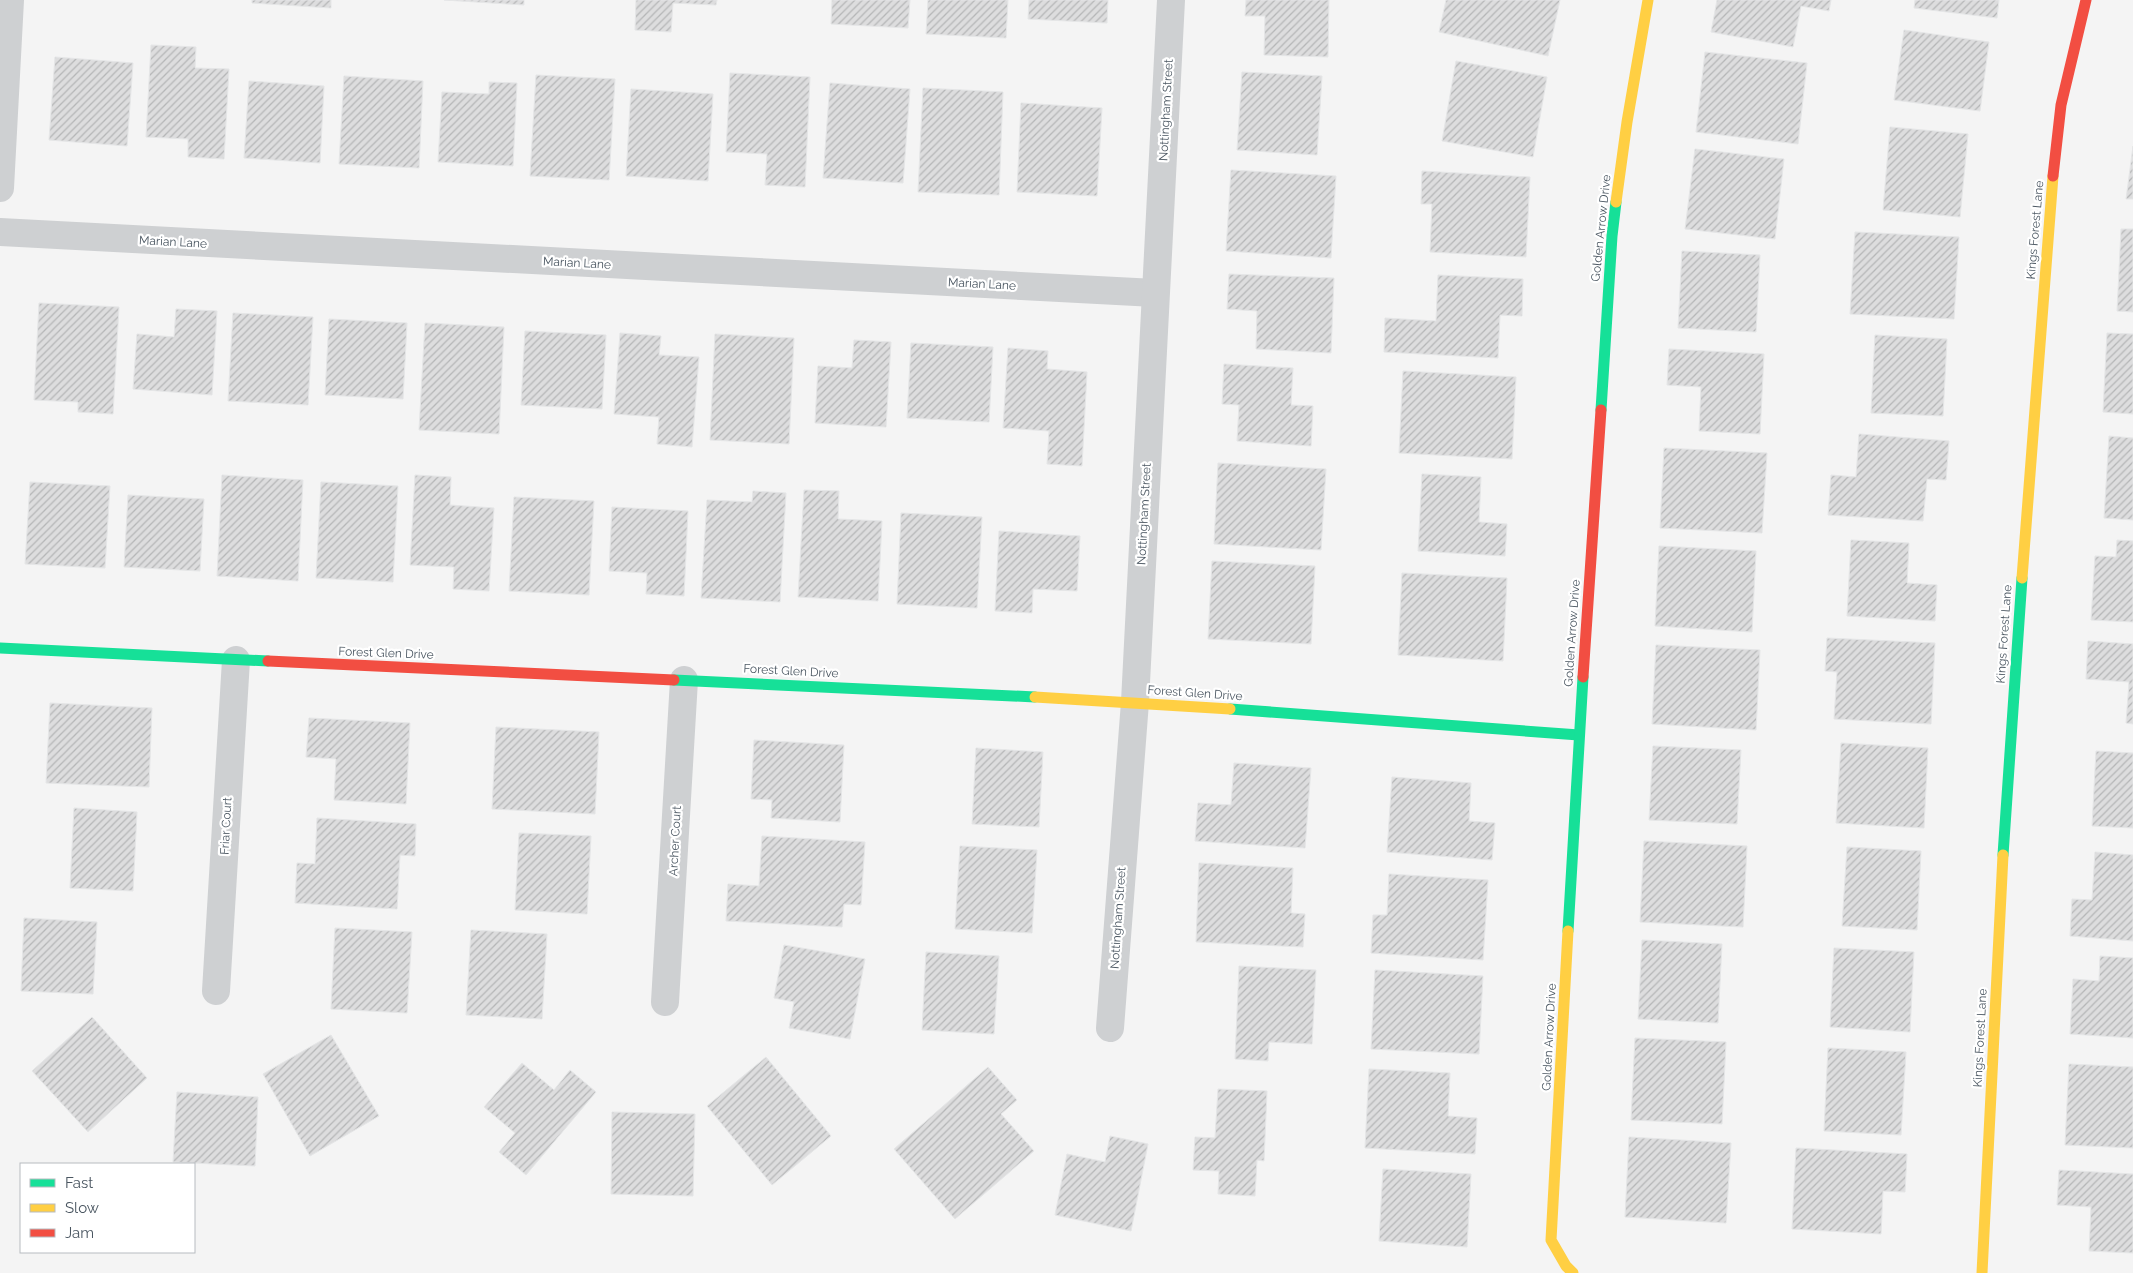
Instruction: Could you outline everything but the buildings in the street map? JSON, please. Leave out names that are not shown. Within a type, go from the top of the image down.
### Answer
[{"type":"street","points":[[0,188],[10,0]]},
{"type":"street","name":"Nottingham Street","points":[[1110,1028],[1135,702],[1171,0]]},
{"type":"street","name":"Golden Arrow Drive","points":[[1569,1269],[1551,1240],[1579,735],[1612,236],[1627,122],[1648,0]]},
{"type":"street","name":"Kings Forest Lane","points":[[1982,1273],[2006,798],[2049,213],[2062,105],[2086,0]]},
{"type":"street","name":"Marian Lane","points":[[0,232],[1155,294]]},
{"type":"street","name":"Forest Glen Drive","points":[[0,648],[1135,702],[1579,735]]},
{"type":"street","name":"Friar Court","points":[[216,991],[236,660]]},
{"type":"street","name":"Archer Court","points":[[666,1002],[684,680]]},
{"type":"traffic: fast","points":[[1601,410],[1612,236],[1616,202]]},
{"type":"traffic: fast","points":[[2003,855],[2022,578]]},
{"type":"traffic: fast","points":[[0,648],[268,661]]},
{"type":"traffic: fast","points":[[1568,931],[1583,677]]},
{"type":"traffic: fast","points":[[674,680],[1035,697]]},
{"type":"traffic: fast","points":[[1230,709],[1579,735]]},
{"type":"traffic: slow","points":[[1616,202],[1627,122],[1648,0]]},
{"type":"traffic: slow","points":[[2022,578],[2053,176]]},
{"type":"traffic: slow","points":[[1035,697],[1230,709]]},
{"type":"traffic: slow","points":[[1982,1273],[2003,855]]},
{"type":"traffic: slow","points":[[1568,931],[1551,1240],[1566,1266],[1573,1273]]},
{"type":"traffic: jam","points":[[2053,176],[2061,105],[2086,0]]},
{"type":"traffic: jam","points":[[1583,677],[1601,410]]},
{"type":"traffic: jam","points":[[268,661],[674,680]]}]
